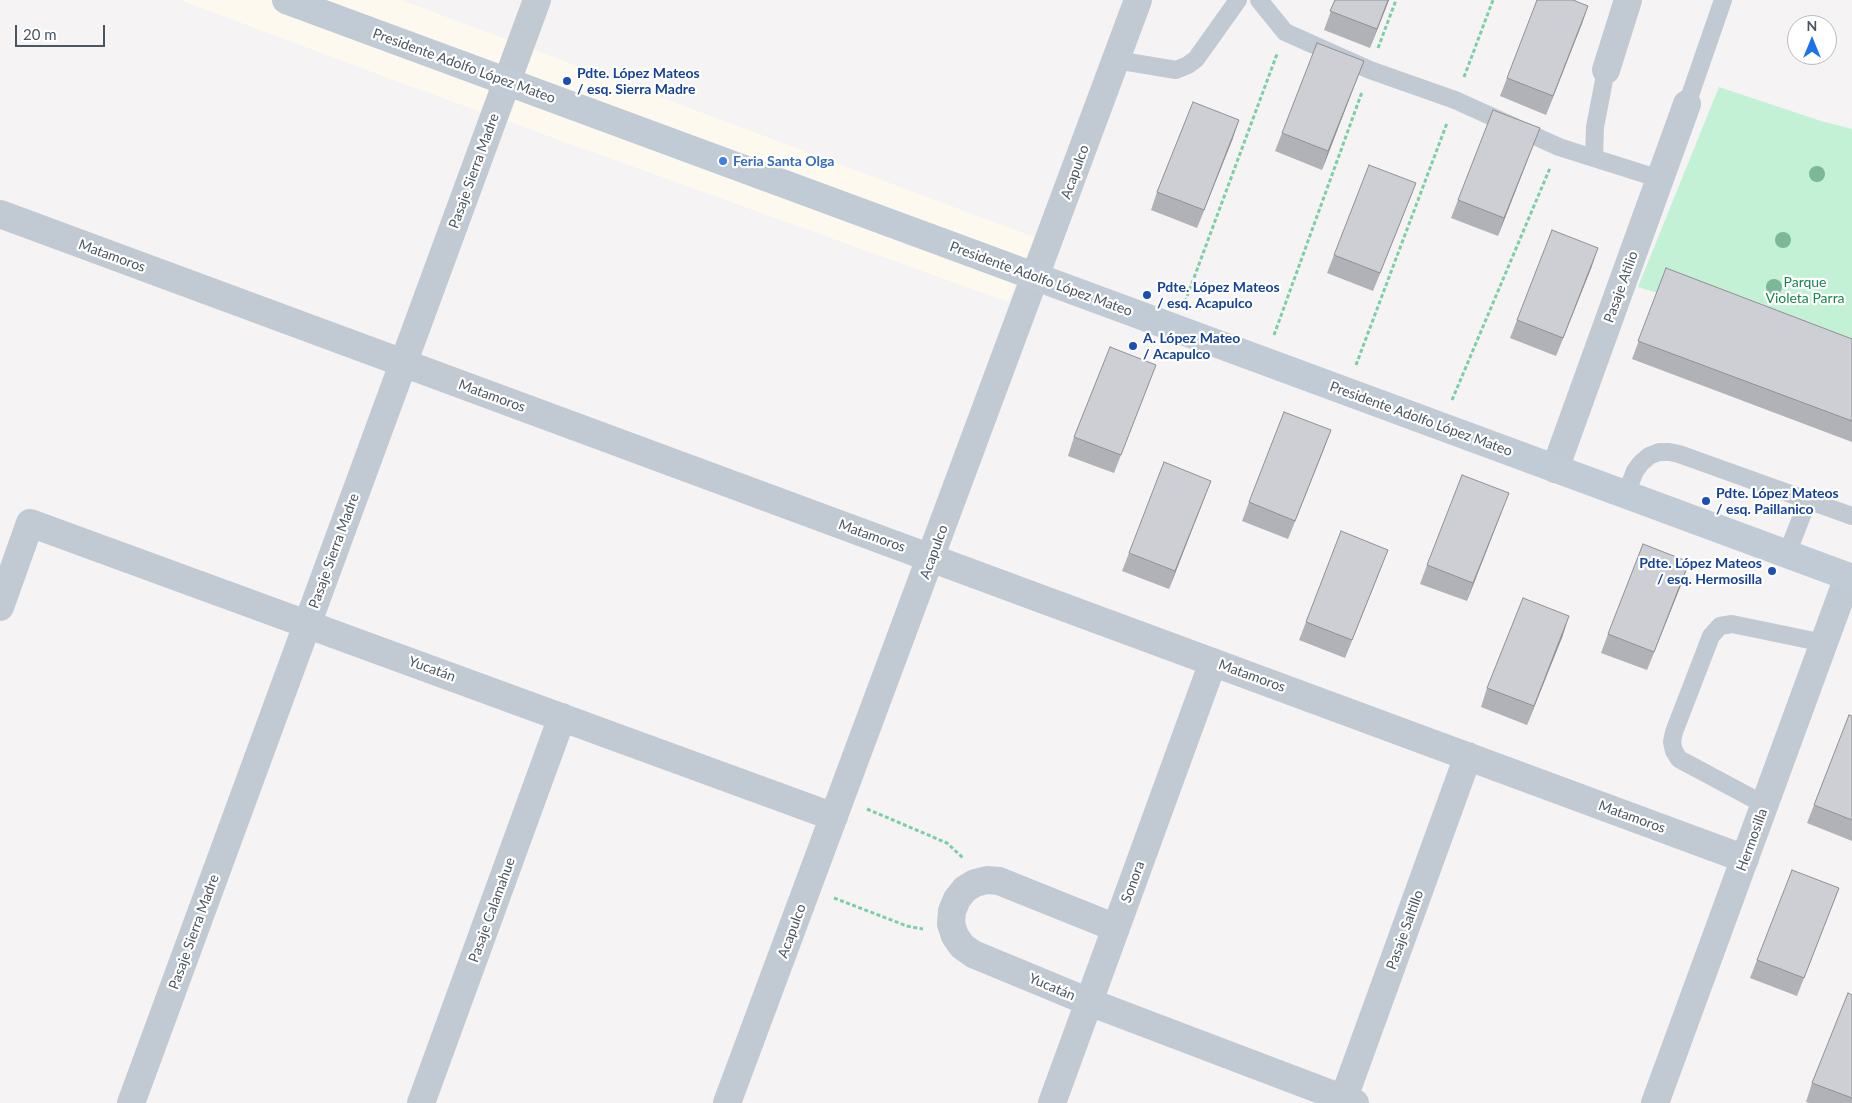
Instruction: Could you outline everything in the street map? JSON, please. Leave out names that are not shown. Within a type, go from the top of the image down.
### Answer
[{"type":"street","name":"Presidente Adolfo López Mateo","points":[[286,0],[1036,276],[1555,470],[1626,494],[1850,577]]},
{"type":"street","name":"Pasaje Sierra Madre","points":[[131,1103],[537,0]]},
{"type":"street","name":"Acapulco","points":[[727,1103],[1138,0]]},
{"type":"street","points":[[1606,70],[1628,0]]},
{"type":"street","name":"Pasaje Atilio","points":[[1555,470],[1687,104]]},
{"type":"street","name":"Matamoros","points":[[0,214],[1745,858]]},
{"type":"street","name":"Yucatán","points":[[0,607],[30,523],[562,717],[838,808]]},
{"type":"street","name":"Hermosilla","points":[[1655,1103],[1850,577]]},
{"type":"street","name":"Sonora","points":[[1052,1103],[1214,662]]},
{"type":"street","name":"Pasaje Calamahue","points":[[421,1103],[562,717]]},
{"type":"street","name":"Pasaje Saltillo","points":[[1347,1102],[1468,756]]},
{"type":"street","points":[[955,936],[951,924],[952,911],[957,899],[965,889],[975,883],[987,880],[999,881],[1116,928]]},
{"type":"street","name":"Yucatán","points":[[955,936],[962,946],[973,954],[1089,1002],[1347,1102]]},
{"type":"lane","points":[[1116,60],[1176,70],[1188,65],[1196,59],[1238,0]]},
{"type":"lane","points":[[1259,0],[1285,32],[1370,70],[1455,100],[1559,147],[1660,179]]},
{"type":"lane","points":[[1687,104],[1723,0]]},
{"type":"lane","points":[[1594,158],[1595,127],[1606,70]]},
{"type":"lane","points":[[1626,494],[1641,462],[1659,452],[1669,452],[1852,516]]},
{"type":"lane","points":[[1787,554],[1808,500]]},
{"type":"lane","points":[[1765,805],[1679,759],[1674,751],[1672,742],[1674,732],[1711,636],[1720,626],[1732,624],[1824,643]]},
{"type":"path","points":[[1265,361],[1396,0]]},
{"type":"path","points":[[1346,392],[1493,0]]},
{"type":"path","points":[[1175,328],[1285,32]]},
{"type":"path","points":[[1441,426],[1559,147]]},
{"type":"path","points":[[838,808],[947,843],[987,880]]},
{"type":"path","points":[[808,888],[907,926],[955,936]]},
{"type":"shaded area","name":"Feria Santa Olga","points":[[180,0],[401,0],[1034,237],[1008,302],[404,84]]},
{"type":"green space","name":"Parque Violeta Parra","points":[[1719,87],[1821,121],[1852,129],[1852,359],[1741,318],[1638,287]]},
{"type":"building","points":[[1335,0],[1388,0],[1377,29],[1330,11]]},
{"type":"building","points":[[1537,0],[1573,0],[1588,6],[1553,96],[1507,78]]},
{"type":"building","points":[[1317,43],[1364,61],[1328,151],[1282,133]]},
{"type":"building","points":[[1193,102],[1239,120],[1204,210],[1157,192]]},
{"type":"building","points":[[1493,110],[1540,128],[1504,218],[1458,200]]},
{"type":"building","points":[[1369,165],[1416,183],[1380,273],[1334,255]]},
{"type":"building","points":[[1552,230],[1598,248],[1563,338],[1517,320]]},
{"type":"building","points":[[1666,268],[1852,339],[1852,421],[1638,341]]},
{"type":"building","points":[[1110,347],[1156,365],[1121,455],[1074,437]]},
{"type":"building","points":[[1284,412],[1331,430],[1295,521],[1249,502]]},
{"type":"building","points":[[1164,462],[1211,481],[1175,571],[1129,553]]},
{"type":"building","points":[[1462,475],[1509,493],[1473,583],[1427,565]]},
{"type":"building","points":[[1341,531],[1388,550],[1352,640],[1306,622]]},
{"type":"building","points":[[1643,544],[1689,562],[1654,652],[1608,634]]},
{"type":"building","points":[[1523,598],[1569,616],[1534,706],[1487,688]]},
{"type":"building","points":[[1849,715],[1852,716],[1852,820],[1814,805]]},
{"type":"building","points":[[1792,870],[1839,888],[1804,978],[1757,960]]},
{"type":"building","points":[[1848,993],[1852,995],[1852,1098],[1812,1083]]},
{"type":"place","name":"Pdte. López Mateos / esq. Sierra Madre","points":[[567,81]]},
{"type":"place","name":"Feria Santa Olga","points":[[723,161]]},
{"type":"place","name":"Pdte. López Mateos / esq. Acapulco","points":[[1147,295]]},
{"type":"place","name":"A. López Mateo / Acapulco","points":[[1133,346]]},
{"type":"place","name":"Pdte. López Mateos / esq. Paillanico","points":[[1706,501]]},
{"type":"place","name":"Pdte. López Mateos / esq. Hermosilla","points":[[1772,571]]}]
